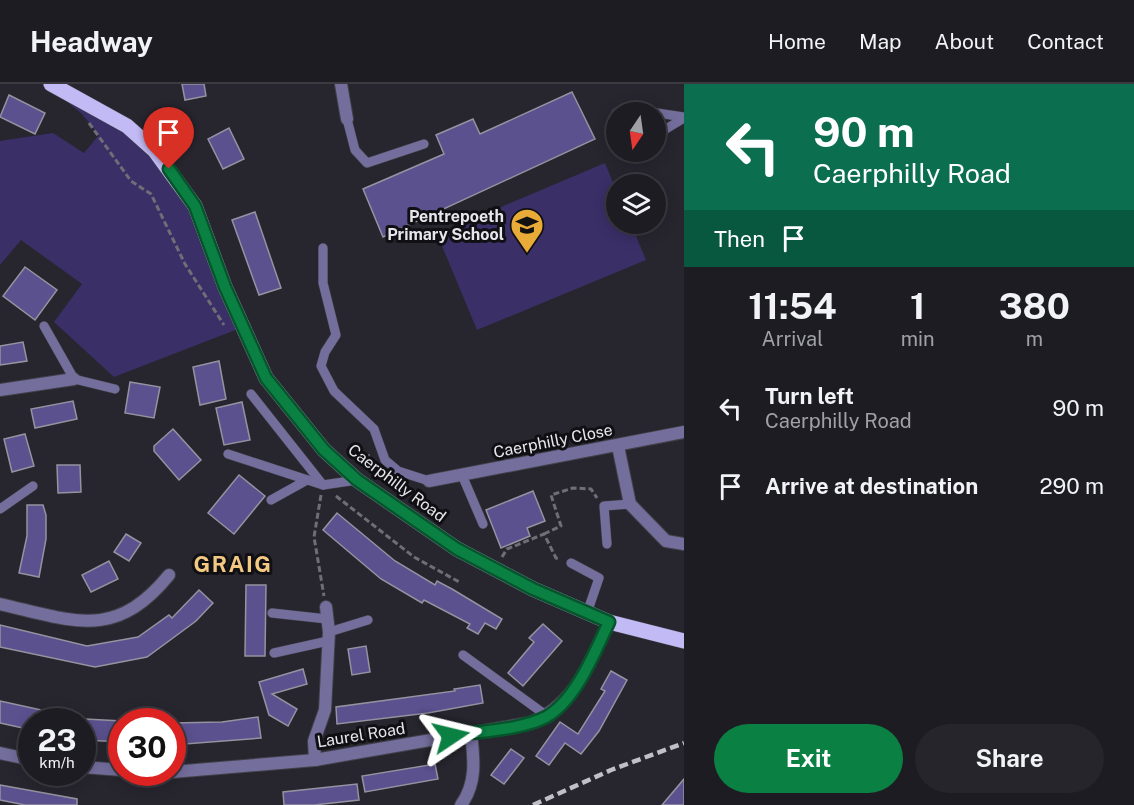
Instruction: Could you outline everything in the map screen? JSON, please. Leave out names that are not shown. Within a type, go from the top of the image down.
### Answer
[{"type":"main road","name":"Caerphilly Road","points":[[51,84],[127,126],[155,151],[195,206],[225,287],[266,378],[324,450],[357,480],[457,549],[533,589],[609,622],[684,641]]},
{"type":"street","points":[[342,84],[347,119]]},
{"type":"street","points":[[0,390],[74,379]]},
{"type":"street","name":"Caerphilly Close","points":[[429,481],[684,432]]},
{"type":"street","points":[[618,446],[630,504],[666,541],[684,544]]},
{"type":"street","points":[[0,604],[80,622],[118,618],[150,599],[169,575]]},
{"type":"street","points":[[315,760],[314,741],[325,710],[329,637],[327,613]]},
{"type":"street","name":"Laurel Road","points":[[186,771],[315,760],[529,723],[547,716],[563,702],[584,674],[609,622]]},
{"type":"street","points":[[461,805],[472,785],[474,764],[471,733]]},
{"type":"street","points":[[0,753],[18,757]]},
{"type":"lane","points":[[666,114],[684,117]]},
{"type":"lane","points":[[666,129],[684,117]]},
{"type":"lane","points":[[347,119],[355,150],[368,163],[424,144]]},
{"type":"lane","points":[[323,248],[323,283],[336,335],[325,352],[321,366],[334,390],[374,429],[383,455],[398,471],[429,481]]},
{"type":"lane","points":[[44,326],[74,379],[116,389]]},
{"type":"lane","points":[[251,394],[323,485]]},
{"type":"lane","points":[[228,454],[323,485],[357,480]]},
{"type":"lane","points":[[462,475],[483,524]]},
{"type":"lane","points":[[271,500],[307,480]]},
{"type":"lane","points":[[0,508],[33,486]]},
{"type":"lane","points":[[607,544],[604,506],[630,504]]},
{"type":"lane","points":[[571,562],[599,578],[587,613]]},
{"type":"lane","points":[[272,614],[327,613]]},
{"type":"lane","points":[[274,653],[329,637],[368,620]]},
{"type":"lane","points":[[463,656],[547,716]]},
{"type":"path","points":[[88,121],[132,181],[151,194],[185,264],[230,332]]},
{"type":"path","points":[[339,462],[383,455]]},
{"type":"path","points":[[327,613],[314,537],[323,485],[414,557],[461,584]]},
{"type":"path","points":[[507,549],[561,526],[551,495],[573,488],[591,489],[604,506]]},
{"type":"path","points":[[544,534],[556,558],[571,562]]},
{"type":"shaded area","points":[[45,84],[127,126],[195,206],[243,327],[114,377],[54,322],[82,284],[21,240],[0,265],[0,141],[53,133],[84,153],[99,135],[82,114]]},
{"type":"shaded area","points":[[605,163],[609,174],[606,174],[606,234],[635,234],[646,260],[477,330],[437,234]]},
{"type":"building","points":[[182,84],[204,84],[206,96],[185,100]]},
{"type":"building","name":"Pentrepoeth Primary School","points":[[572,92],[595,139],[383,237],[363,189],[444,154],[436,135],[473,119],[480,134]]},
{"type":"building","points":[[9,95],[45,113],[35,134],[0,117]]},
{"type":"building","points":[[229,128],[244,159],[223,169],[208,139]]},
{"type":"building","points":[[255,212],[281,288],[259,295],[232,220]]},
{"type":"building","points":[[25,267],[57,290],[35,320],[3,296]]},
{"type":"building","points":[[23,342],[27,361],[0,365],[0,346]]},
{"type":"building","points":[[219,361],[226,399],[200,405],[193,367]]},
{"type":"building","points":[[130,382],[160,387],[154,418],[125,413]]},
{"type":"building","points":[[73,401],[77,419],[35,428],[31,409]]},
{"type":"building","points":[[242,402],[250,440],[224,445],[216,408]]},
{"type":"building","points":[[173,429],[201,460],[179,480],[154,451],[154,446]]},
{"type":"building","points":[[25,434],[34,466],[12,472],[4,439]]},
{"type":"building","points":[[57,465],[80,465],[81,492],[58,493]]},
{"type":"building","points":[[239,475],[265,496],[234,534],[208,513]]},
{"type":"building","points":[[533,491],[545,521],[527,528],[530,536],[501,548],[486,510]]},
{"type":"building","points":[[27,505],[43,505],[46,515],[46,539],[39,577],[19,573],[27,536]]},
{"type":"building","points":[[337,513],[395,561],[435,585],[437,581],[452,589],[502,619],[496,629],[485,623],[478,634],[467,628],[470,624],[424,600],[422,603],[381,579],[323,530]]},
{"type":"building","points":[[126,534],[141,543],[129,561],[114,552]]},
{"type":"building","points":[[109,561],[118,579],[91,592],[82,575]]},
{"type":"building","points":[[246,585],[266,585],[265,656],[245,656]]},
{"type":"building","points":[[199,590],[213,603],[196,621],[147,657],[95,667],[0,647],[0,625],[87,646],[138,637],[169,615],[172,618]]},
{"type":"building","points":[[543,624],[562,641],[523,686],[508,673],[534,642],[529,638]]},
{"type":"building","points":[[366,646],[370,672],[352,675],[348,649]]},
{"type":"building","points":[[303,669],[307,684],[272,694],[297,709],[288,726],[269,715],[259,682]]},
{"type":"building","points":[[611,671],[627,680],[599,731],[581,754],[565,743],[549,765],[536,756],[560,722],[578,734],[605,691],[601,689]]},
{"type":"building","points":[[480,685],[483,703],[428,713],[337,724],[336,707],[455,691],[454,689]]},
{"type":"building","points":[[0,701],[32,708],[18,708],[18,727],[0,723]]},
{"type":"building","points":[[258,717],[261,738],[186,744],[186,723],[222,722]]},
{"type":"building","points":[[96,720],[108,720],[108,741],[96,741]]},
{"type":"building","points":[[511,749],[524,758],[504,784],[491,775]]},
{"type":"building","points":[[435,764],[438,779],[365,792],[362,776]]},
{"type":"building","points":[[684,779],[684,805],[662,805]]},
{"type":"building","points":[[357,784],[359,800],[314,805],[284,805],[283,792]]},
{"type":"building","points":[[0,785],[77,799],[77,805],[25,805],[0,800]]},
{"type":"railway","points":[[533,805],[611,770],[684,743]]},
{"type":"place","name":"Pentrepoeth Primary School","points":[[527,254]]},
{"type":"district","name":"GRAIG","points":[[233,564]]},
{"type":"route","points":[[169,169],[195,206],[225,287],[266,378],[324,450],[357,480],[457,549],[533,589],[609,622],[584,674],[563,702],[547,716],[529,723],[451,736]]}]
